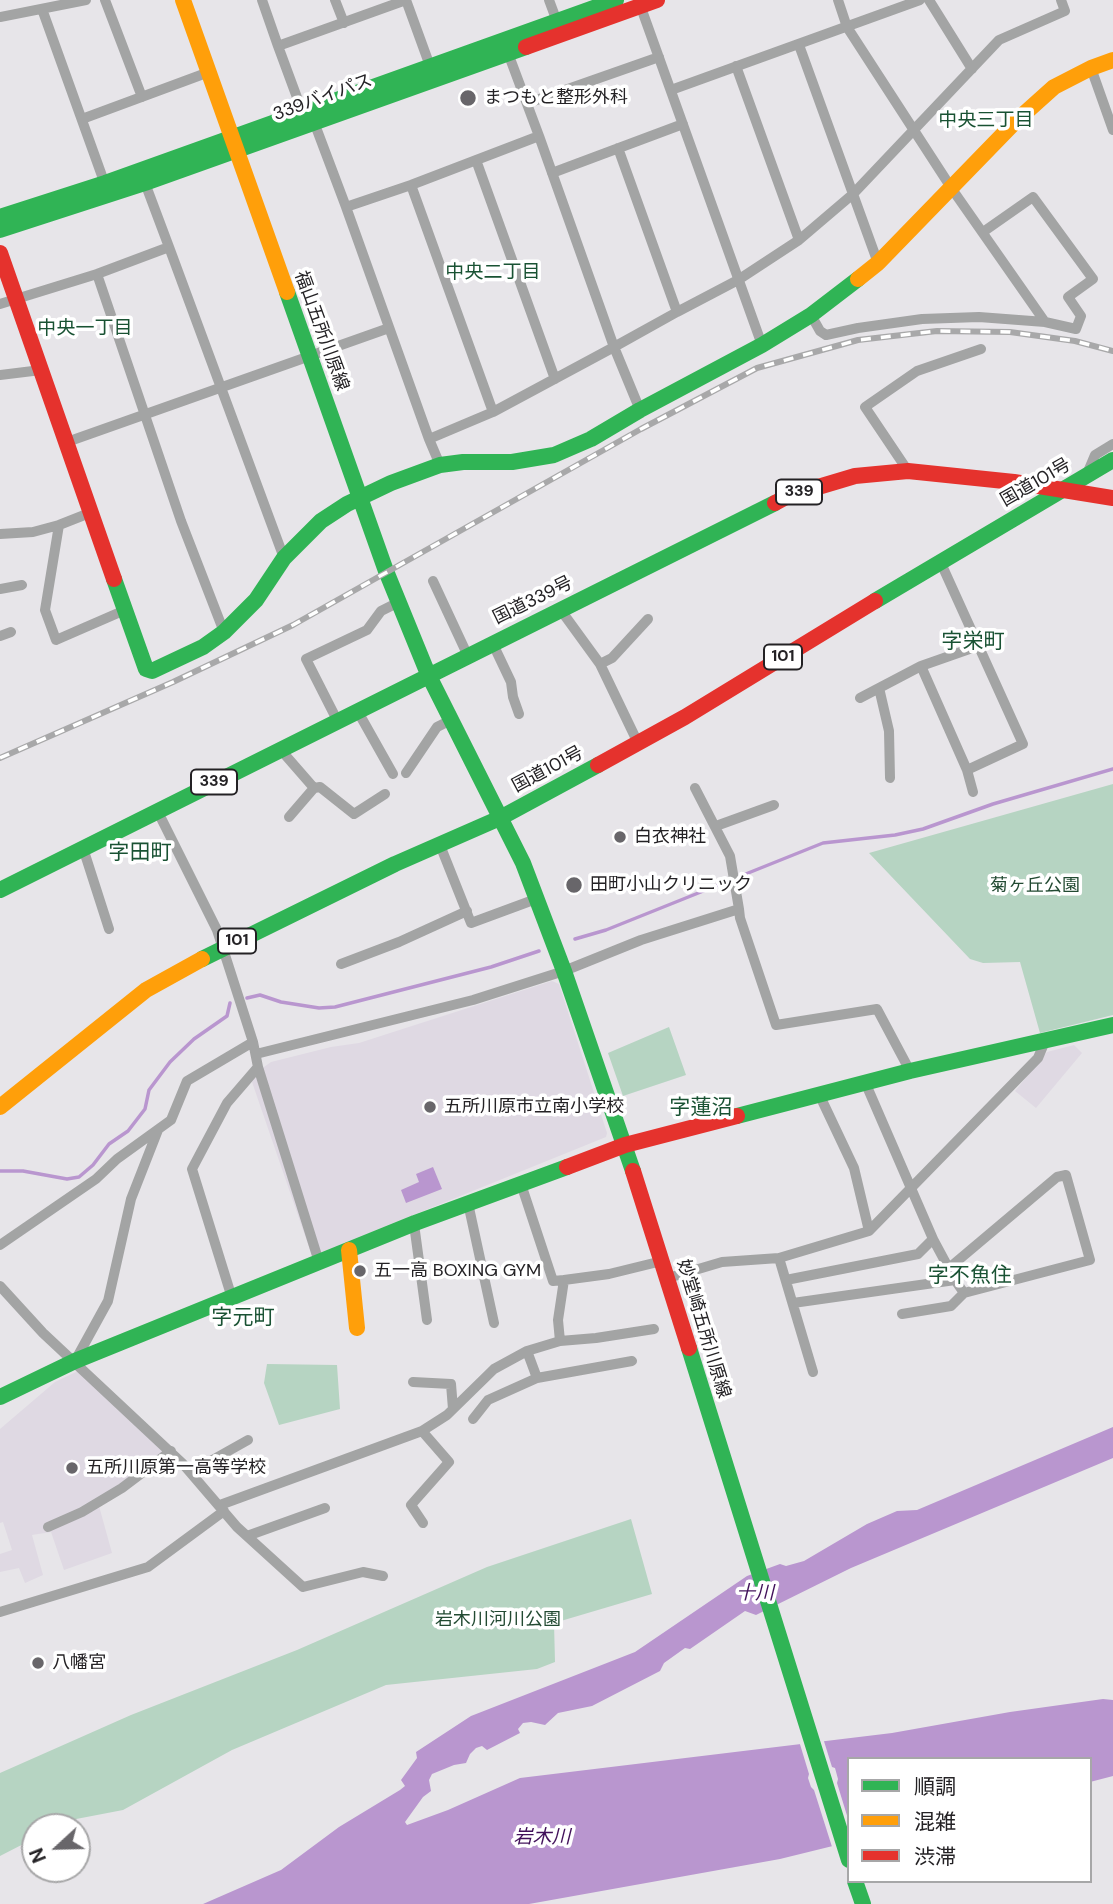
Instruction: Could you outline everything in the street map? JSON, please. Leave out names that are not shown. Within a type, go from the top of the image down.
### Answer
[{"type":"main road","name":"福山五所川原線","points":[[183,0],[399,602],[428,674],[451,720]]},
{"type":"main road","points":[[308,117],[430,66],[559,27],[617,0]]},
{"type":"main road","name":"339バイパス","points":[[0,230],[107,189],[145,183],[234,143],[308,117],[508,53],[559,27],[657,0]]},
{"type":"main road","points":[[0,253],[146,668],[152,671],[203,647],[224,632],[256,600],[284,558],[321,521],[360,497],[440,465],[512,462],[554,455],[592,439],[811,315],[878,263],[1031,107],[1054,87],[1113,60]]},
{"type":"main road","points":[[0,217],[107,189],[234,143]]},
{"type":"main road","name":"国道101号","points":[[0,1107],[146,990],[175,972],[500,818],[685,718],[940,561],[1113,460]]},
{"type":"main road","name":"国道339号","points":[[0,890],[467,654],[788,496],[855,475],[908,471],[1062,488],[1113,498]]},
{"type":"main road","name":"妙堂崎五所川原線","points":[[451,720],[523,863],[564,971],[668,1278],[847,1854]]},
{"type":"main road","points":[[0,1397],[75,1361],[319,1262],[468,1203],[625,1146],[865,1082],[1113,1025]]},
{"type":"main road","points":[[349,1250],[357,1328]]},
{"type":"main road","points":[[856,1883],[863,1904]]},
{"type":"street","points":[[0,17],[86,0]]},
{"type":"street","points":[[105,0],[142,97]]},
{"type":"street","points":[[262,0],[278,46],[346,207],[440,465]]},
{"type":"street","points":[[335,0],[344,23]]},
{"type":"street","points":[[278,46],[406,0],[430,66]]},
{"type":"street","points":[[549,0],[559,27]]},
{"type":"street","points":[[838,0],[847,27],[952,189],[1045,322]]},
{"type":"street","points":[[671,90],[920,0]]},
{"type":"street","points":[[929,0],[972,69]]},
{"type":"street","points":[[429,439],[493,412],[555,379],[738,280],[799,240],[853,194],[999,40],[1065,11],[1061,0]]},
{"type":"street","points":[[639,3],[762,345]]},
{"type":"street","points":[[42,9],[107,189]]},
{"type":"street","points":[[799,45],[878,263]]},
{"type":"street","points":[[508,53],[614,347],[640,410]]},
{"type":"street","points":[[528,103],[659,57]]},
{"type":"street","points":[[736,66],[799,240]]},
{"type":"street","points":[[1091,68],[1113,130]]},
{"type":"street","points":[[82,119],[209,72]]},
{"type":"street","points":[[552,173],[683,124]]},
{"type":"street","points":[[346,207],[539,136]]},
{"type":"street","points":[[618,148],[677,312]]},
{"type":"street","points":[[476,160],[555,379]]},
{"type":"street","points":[[145,183],[284,558]]},
{"type":"street","points":[[411,185],[493,412]]},
{"type":"street","points":[[811,315],[820,331],[826,335],[922,319],[979,317],[1045,322],[1076,329],[1082,316],[1068,297],[1093,279],[1033,197],[984,232]]},
{"type":"street","points":[[0,304],[97,274],[169,247]]},
{"type":"street","points":[[97,274],[181,521],[224,632]]},
{"type":"street","points":[[68,442],[389,328]]},
{"type":"street","points":[[908,471],[865,407],[917,371],[981,349]]},
{"type":"street","points":[[0,375],[41,370]]},
{"type":"street","points":[[1086,476],[1095,455],[1113,444]]},
{"type":"street","points":[[1086,476],[1113,469]]},
{"type":"street","points":[[0,534],[33,532],[59,526],[92,512]]},
{"type":"street","points":[[59,526],[45,610],[57,640],[125,610]]},
{"type":"street","points":[[940,561],[1023,744],[967,770]]},
{"type":"street","points":[[433,581],[467,654]]},
{"type":"street","points":[[0,589],[22,585]]},
{"type":"street","points":[[337,720],[306,659],[367,630],[381,611],[399,602]]},
{"type":"street","points":[[560,609],[600,664],[638,743]]},
{"type":"street","points":[[600,664],[612,658],[648,619]]},
{"type":"street","points":[[492,642],[511,682],[519,714]]},
{"type":"street","points":[[860,698],[921,666],[978,646]]},
{"type":"street","points":[[921,666],[967,770],[973,792]]},
{"type":"street","points":[[879,688],[889,731],[890,778]]},
{"type":"street","points":[[356,710],[393,774]]},
{"type":"street","points":[[406,773],[437,727],[451,720]]},
{"type":"street","points":[[280,749],[314,788]]},
{"type":"street","points":[[289,817],[314,788],[320,787],[354,814],[385,794]]},
{"type":"street","points":[[695,788],[730,856],[740,918],[776,1025],[877,1009],[910,1071]]},
{"type":"street","points":[[716,826],[774,805]]},
{"type":"street","points":[[157,810],[218,930],[319,1262]]},
{"type":"street","points":[[440,845],[471,923],[536,898]]},
{"type":"street","points":[[83,848],[108,929]]},
{"type":"street","points":[[256,1054],[459,1004],[564,971],[642,940],[740,909]]},
{"type":"street","points":[[341,964],[399,942],[467,911]]},
{"type":"street","points":[[668,1278],[722,1262],[779,1258],[869,1231],[1038,1058],[1045,1041]]},
{"type":"street","points":[[0,1245],[96,1179],[117,1159],[171,1120],[187,1081],[253,1042]]},
{"type":"street","points":[[232,1298],[192,1169],[227,1103],[258,1066]]},
{"type":"street","points":[[865,1082],[933,1239],[964,1293]]},
{"type":"street","points":[[819,1094],[854,1168],[869,1231]]},
{"type":"street","points":[[75,1361],[108,1301],[131,1199],[158,1129]]},
{"type":"street","points":[[902,1314],[951,1306],[964,1293],[1090,1259],[1066,1175],[1057,1177],[949,1268]]},
{"type":"street","points":[[521,1184],[553,1281],[609,1274],[662,1261]]},
{"type":"street","points":[[468,1203],[494,1323]]},
{"type":"street","points":[[414,1224],[427,1320]]},
{"type":"street","points":[[786,1280],[918,1254],[933,1239]]},
{"type":"street","points":[[779,1258],[813,1371]]},
{"type":"street","points":[[560,1341],[558,1320],[564,1280]]},
{"type":"street","points":[[793,1303],[955,1280]]},
{"type":"street","points":[[0,1286],[43,1333],[171,1451],[247,1536],[303,1587],[363,1572],[383,1576]]},
{"type":"street","points":[[0,1612],[148,1567],[222,1508],[422,1431],[453,1409],[494,1369],[527,1351],[560,1341],[654,1329]]},
{"type":"street","points":[[527,1351],[537,1378]]},
{"type":"street","points":[[473,1419],[488,1400],[537,1378],[632,1361]]},
{"type":"street","points":[[413,1382],[451,1384],[453,1409]]},
{"type":"street","points":[[422,1431],[449,1462],[411,1505],[424,1522]]},
{"type":"street","points":[[191,1472],[248,1440]]},
{"type":"street","points":[[48,1527],[82,1512],[122,1488],[171,1451]]},
{"type":"street","points":[[247,1536],[325,1508]]},
{"type":"shaded area","name":"五所川原市立南小学校","points":[[552,981],[559,984],[607,1133],[606,1137],[312,1256],[252,1082],[264,1067],[271,1062],[359,1043]]},
{"type":"shaded area","points":[[1074,1045],[1082,1053],[1036,1108],[1015,1091],[1047,1052]]},
{"type":"shaded area","name":"五所川原第一高等学校","points":[[78,1371],[166,1453],[99,1506],[112,1553],[64,1570],[51,1532],[32,1535],[43,1575],[25,1583],[19,1568],[0,1572],[0,1554],[12,1550],[3,1522],[0,1523],[0,1429],[55,1382]]},
{"type":"green space","name":"菊ヶ丘公園","points":[[1113,784],[1113,1015],[1040,1033],[1020,962],[983,963],[970,959],[869,853]]},
{"type":"green space","points":[[669,1027],[686,1075],[623,1096],[608,1053]]},
{"type":"green space","points":[[267,1364],[337,1365],[340,1409],[279,1425],[264,1383]]},
{"type":"green space","name":"岩木川河川公園","points":[[631,1519],[652,1594],[554,1623],[555,1662],[537,1669],[386,1685],[232,1750],[123,1810],[91,1816],[91,1813],[21,1813],[21,1845],[0,1856],[0,1773],[131,1715],[297,1650],[487,1567]]},
{"type":"water","points":[[433,1167],[442,1189],[406,1203],[401,1190],[419,1182],[416,1174]]},
{"type":"water","name":"岩木川","points":[[1113,1427],[1113,1458],[851,1568],[756,1615],[745,1611],[690,1649],[685,1648],[664,1663],[660,1671],[592,1706],[558,1713],[545,1725],[523,1723],[518,1729],[520,1733],[487,1750],[482,1746],[476,1748],[466,1763],[432,1774],[429,1780],[431,1791],[423,1797],[405,1822],[407,1825],[448,1810],[520,1778],[892,1733],[1103,1699],[1113,1700],[1113,1776],[1092,1781],[1092,1757],[847,1757],[847,1842],[780,1859],[529,1904],[203,1904],[281,1870],[339,1827],[400,1790],[405,1786],[401,1780],[417,1758],[416,1752],[471,1716],[635,1652],[747,1576],[780,1564],[786,1566],[804,1561],[867,1524],[897,1511],[917,1510]]},
{"type":"pier","points":[[823,1738],[832,1767],[835,1768],[847,1816],[847,1846],[833,1850],[808,1778],[799,1741]]},
{"type":"waterway","points":[[575,939],[606,930],[823,843],[923,829],[993,804],[1113,769]]},
{"type":"waterway","points":[[247,998],[260,995],[281,1002],[319,1008],[335,1007],[491,967],[539,951]]},
{"type":"waterway","points":[[0,1171],[23,1171],[67,1179],[79,1177],[93,1165],[109,1144],[128,1131],[145,1109],[149,1090],[170,1062],[194,1039],[227,1016],[230,1003]]},
{"type":"railway","points":[[0,758],[173,682],[293,625],[641,429],[757,368],[858,340],[937,331],[1010,332],[1075,341],[1113,351]]},
{"type":"traffic: fast","points":[[0,217],[105,183],[616,0]]},
{"type":"traffic: fast","points":[[0,230],[145,183],[526,47]]},
{"type":"traffic: fast","points":[[114,579],[146,669],[152,671],[203,647],[224,632],[256,600],[284,558],[321,521],[347,504],[391,483],[440,465],[512,462],[554,455],[591,439],[762,345],[811,315],[858,279]]},
{"type":"traffic: fast","points":[[287,292],[386,571],[428,674],[523,863],[564,971],[633,1171]]},
{"type":"traffic: fast","points":[[875,601],[1113,460]]},
{"type":"traffic: fast","points":[[0,890],[775,503]]},
{"type":"traffic: fast","points":[[202,959],[395,864],[500,818],[598,765]]},
{"type":"traffic: fast","points":[[737,1116],[910,1071],[1113,1025]]},
{"type":"traffic: fast","points":[[0,1397],[75,1361],[415,1223],[567,1167]]},
{"type":"traffic: fast","points":[[689,1348],[847,1854]]},
{"type":"traffic: fast","points":[[856,1883],[863,1904]]},
{"type":"traffic: slow","points":[[183,0],[287,292]]},
{"type":"traffic: slow","points":[[858,279],[878,263],[1015,122],[1054,87],[1113,60]]},
{"type":"traffic: slow","points":[[0,1107],[146,990],[202,959]]},
{"type":"traffic: slow","points":[[349,1250],[357,1328]]},
{"type":"traffic: jam","points":[[526,47],[657,0]]},
{"type":"traffic: jam","points":[[0,253],[114,579]]},
{"type":"traffic: jam","points":[[775,503],[788,496],[855,476],[908,471],[1014,482],[1113,498]]},
{"type":"traffic: jam","points":[[598,765],[685,717],[875,601]]},
{"type":"traffic: jam","points":[[567,1167],[625,1145],[737,1116]]},
{"type":"traffic: jam","points":[[633,1171],[689,1348]]},
{"type":"place","name":"まつもと整形外科","points":[[468,98]]},
{"type":"place","name":"白衣神社","points":[[620,837]]},
{"type":"place","name":"田町小山クリニック","points":[[574,885]]},
{"type":"place","name":"五所川原市立南小学校","points":[[430,1107]]},
{"type":"place","name":"五一高 BOXING GYM","points":[[360,1271]]},
{"type":"place","name":"五所川原第一高等学校","points":[[72,1468]]},
{"type":"place","name":"八幡宮","points":[[38,1663]]},
{"type":"district","name":"中央三丁目","points":[[986,121]]},
{"type":"district","name":"中央二丁目","points":[[493,273]]},
{"type":"district","name":"中央一丁目","points":[[85,329]]},
{"type":"district","name":"字栄町","points":[[973,642]]},
{"type":"district","name":"字田町","points":[[140,853]]},
{"type":"district","name":"字蓮沼","points":[[701,1108]]},
{"type":"district","name":"字不魚住","points":[[970,1276]]},
{"type":"district","name":"字元町","points":[[243,1318]]},
{"type":"water label","name":"十川","points":[[755,1594]]}]
